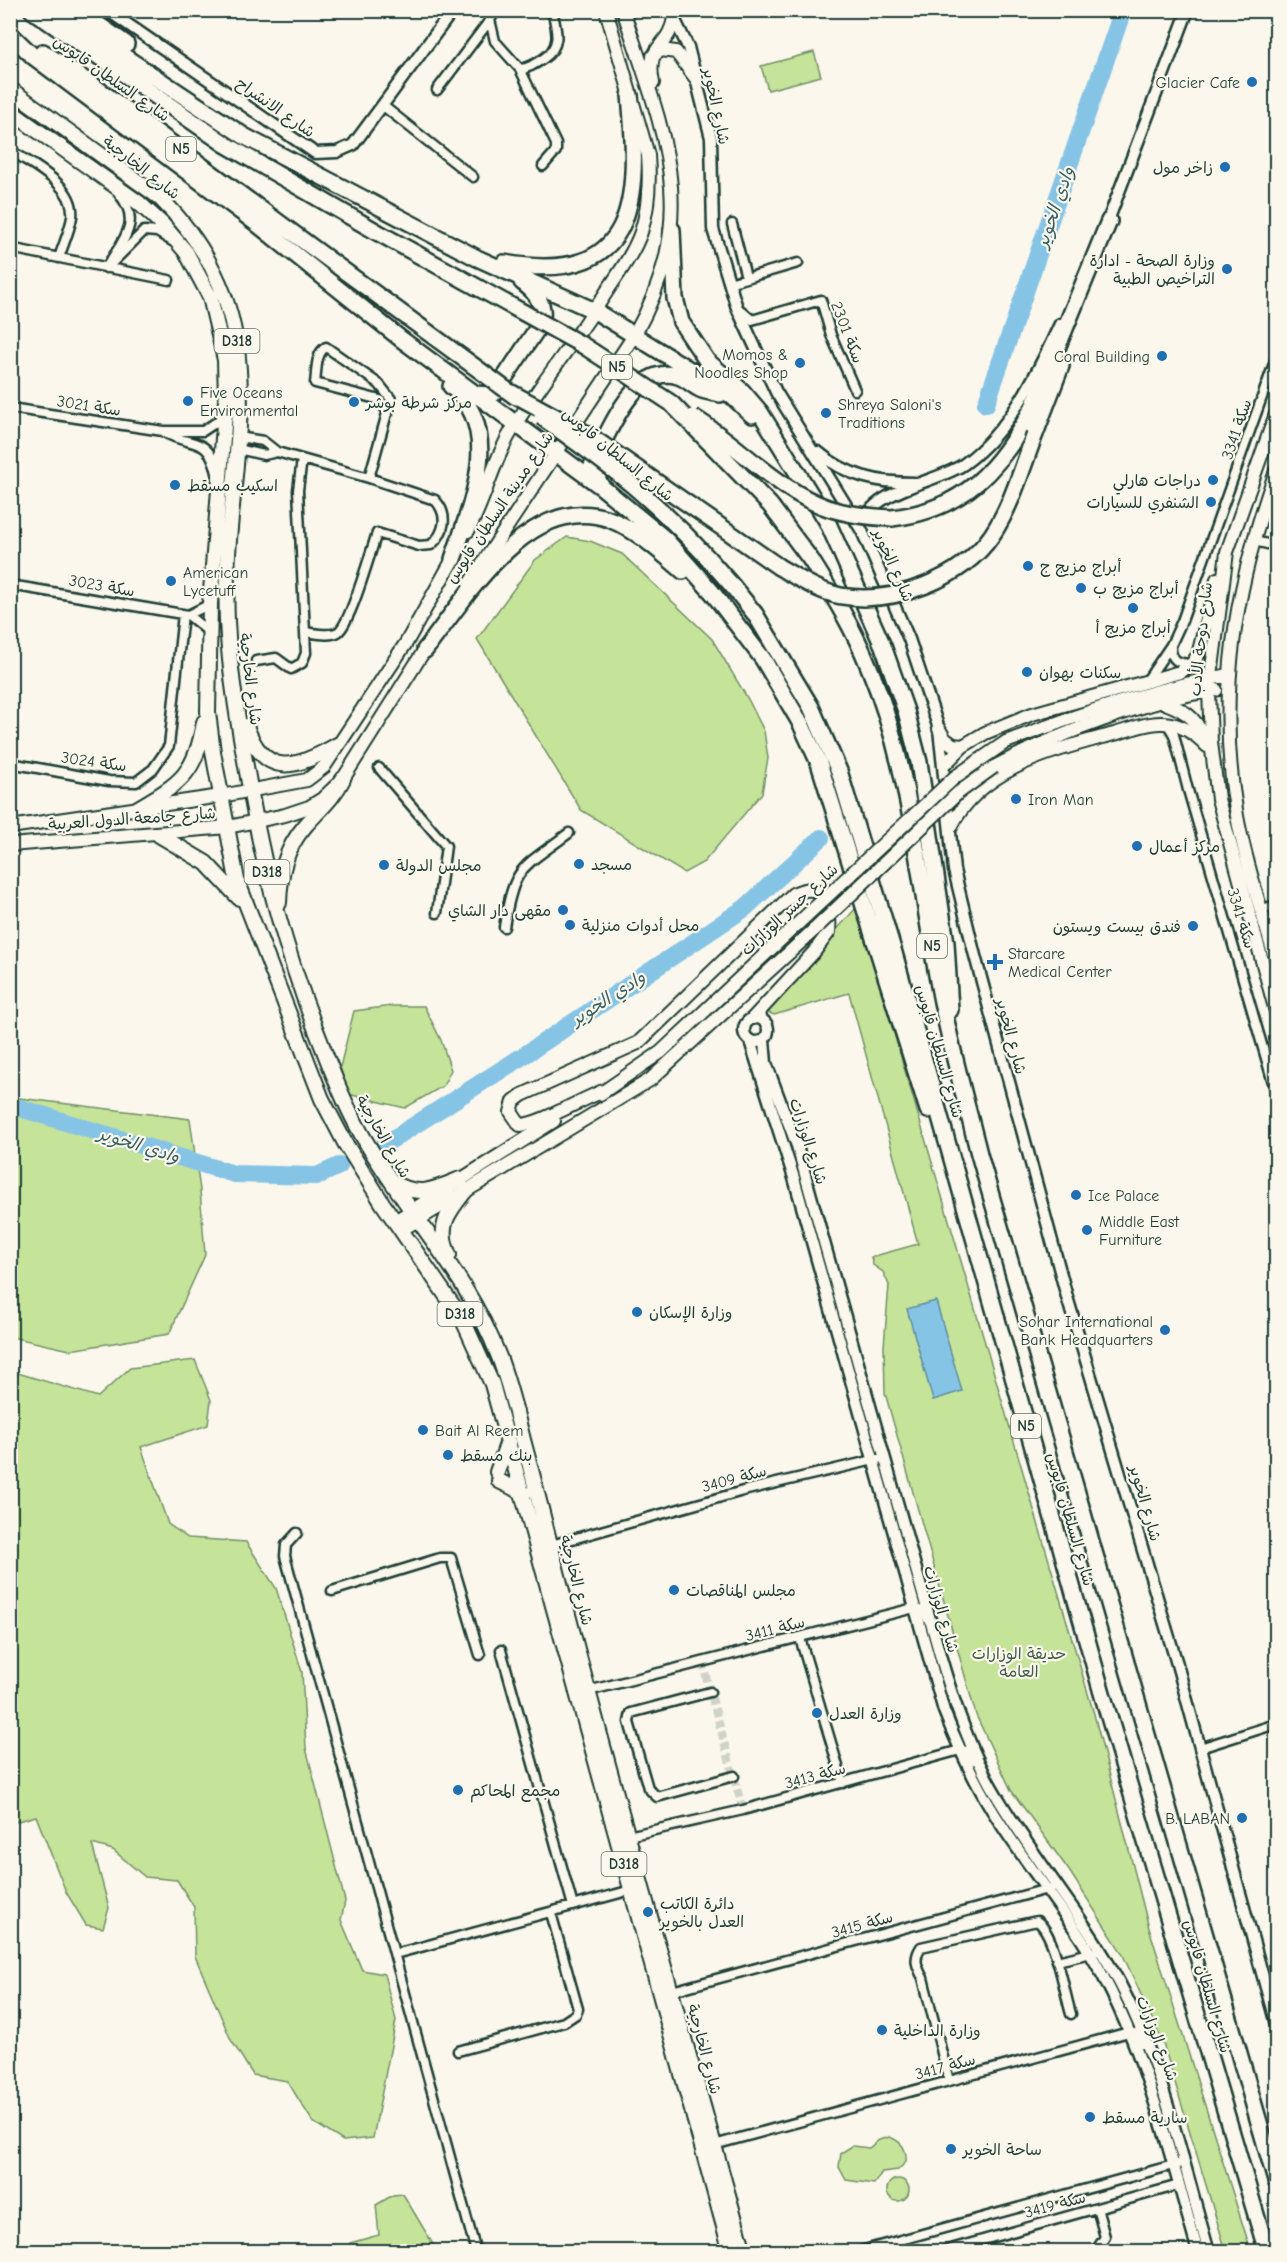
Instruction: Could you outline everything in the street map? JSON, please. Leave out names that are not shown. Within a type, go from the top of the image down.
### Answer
[{"type":"highway","name":"شارع السلطان قابوس","points":[[32,10],[225,144],[377,232],[584,346],[671,403],[770,505],[811,560],[845,614],[870,668],[888,723],[901,774],[939,988],[979,1154],[1276,2181]]},
{"type":"highway","points":[[54,10],[244,136],[477,258],[595,311],[635,334],[732,396],[774,435]]},
{"type":"highway","points":[[77,10],[165,71],[204,109]]},
{"type":"highway","name":"شارع السلطان قابوس","points":[[10,33],[91,84],[510,392],[644,495],[720,570],[755,614],[811,707],[838,771],[950,1152],[1102,1694],[1266,2252]]},
{"type":"highway","points":[[10,33],[34,57],[256,223],[401,339],[603,488],[665,539],[723,607],[774,676],[801,724],[819,763],[919,1085],[933,1122],[950,1152]]},
{"type":"highway","points":[[477,258],[526,267],[561,266],[577,263],[597,253],[613,240],[630,206],[634,183],[636,158],[630,95]]},
{"type":"highway","points":[[510,392],[587,434],[799,579],[841,596],[885,595],[909,590],[955,571],[978,553],[1006,510],[1089,291],[1109,220]]},
{"type":"highway","points":[[671,403],[722,434],[803,496],[826,507],[859,516],[907,516],[942,505],[978,483],[999,462],[1018,435],[1033,407],[1109,220]]},
{"type":"highway","points":[[672,230],[674,288],[681,322],[708,362],[742,391],[760,412],[827,521],[883,646],[906,711],[919,762],[946,943],[950,990],[950,1034]]},
{"type":"highway","points":[[475,394],[490,395],[495,392],[542,323],[544,315],[540,301],[532,291],[501,268]]},
{"type":"highway","points":[[401,339],[408,352],[463,397],[474,416],[480,439],[479,472],[453,558]]},
{"type":"highway","points":[[603,488],[595,478],[592,466],[637,386],[649,376],[663,374],[678,376],[700,389],[732,396]]},
{"type":"highway","points":[[424,650],[481,579],[523,536],[548,521],[568,517],[587,515],[607,519],[629,528],[659,550],[723,607]]},
{"type":"main road","name":"شارع مدينة السلطان قابوس","points":[[250,791],[307,780],[324,767],[406,643],[477,512],[495,460],[516,423],[595,311],[634,248],[646,210],[650,180],[648,155],[606,10]]},
{"type":"main road","name":"شارع مدينة السلطان قابوس","points":[[256,823],[309,807],[322,799],[343,779],[424,650],[635,334],[654,300],[664,269],[672,230],[670,168],[663,134],[623,10]]},
{"type":"main road","points":[[663,134],[650,70],[652,56],[657,46],[669,35],[672,14]]},
{"type":"main road","points":[[652,56],[661,50],[676,52],[697,80]]},
{"type":"main road","name":"شارع الخارجية","points":[[10,89],[159,198],[175,214],[204,253],[219,280],[235,329],[241,376],[227,609],[234,689],[256,823],[279,920],[300,987],[340,1093],[362,1135],[390,1180],[467,1288],[500,1358],[524,1469],[524,1493],[588,1736],[628,1876],[637,1889],[672,1991],[744,2252]]},
{"type":"main road","name":"شارع الخارجية","points":[[10,111],[140,203],[176,238],[210,297],[220,331],[225,360],[225,408],[210,604],[208,712],[237,880],[309,1068],[345,1143],[383,1204],[464,1320],[484,1364],[509,1439],[524,1469],[551,1545],[628,1836],[645,1938],[731,2252]]},
{"type":"main road","name":"شارع دوحة الأدب","points":[[1276,414],[1227,552],[1210,685],[1213,769],[1227,837],[1276,1012]]},
{"type":"main road","name":"شارع دوحة الأدب","points":[[1276,471],[1254,541],[1240,597],[1228,689],[1227,727],[1230,773],[1238,819],[1276,962]]},
{"type":"main road","points":[[944,765],[963,746],[985,733],[1032,714],[1180,672],[1192,664],[1198,655],[1214,584],[1227,552]]},
{"type":"main road","name":"شارع جسر الوزارات","points":[[398,1225],[463,1185],[650,1080],[815,929],[958,793],[1058,738],[1210,685],[1230,675]]},
{"type":"main road","name":"شارع جسر الوزارات","points":[[463,1185],[661,1052],[955,777],[1006,742],[1046,726],[1165,689],[1210,685],[1228,689]]},
{"type":"main road","points":[[234,689],[252,744],[260,753],[273,761],[298,765],[337,745]]},
{"type":"main road","points":[[1163,702],[1180,708],[1197,721],[1213,769]]},
{"type":"main road","points":[[138,808],[174,786],[188,772],[200,750],[208,712]]},
{"type":"main road","points":[[985,733],[980,750],[982,762],[992,774],[998,770],[1081,743],[1159,723],[1167,723],[1196,736],[1207,746]]},
{"type":"main road","points":[[939,729],[945,740],[953,745],[963,746]]},
{"type":"main road","points":[[951,827],[966,803],[998,770]]},
{"type":"main road","points":[[279,920],[280,875],[287,854],[306,825],[333,797],[343,779]]},
{"type":"main road","name":"شارع جامعة الدول العربية","points":[[10,827],[250,791]]},
{"type":"main road","name":"شارع جامعة الدول العربية","points":[[10,845],[159,835],[256,823]]},
{"type":"main road","points":[[159,835],[206,863],[232,889],[248,911]]},
{"type":"main road","points":[[606,1090],[581,1099],[530,1125],[520,1125],[511,1112],[514,1101],[522,1095],[638,1043],[793,894],[806,888],[814,888],[821,892],[826,904],[829,932],[814,952],[753,1018]]},
{"type":"main road","points":[[280,994],[300,987]]},
{"type":"main road","points":[[390,1180],[410,1191],[421,1192],[463,1185]]},
{"type":"main road","points":[[463,1185],[446,1215],[442,1234],[448,1253],[467,1288]]},
{"type":"main road","points":[[509,1439],[498,1476],[524,1493]]},
{"type":"main road","points":[[530,1517],[543,1538],[551,1545],[546,1555],[547,1580]]},
{"type":"main road","points":[[566,1652],[581,1684],[588,1690],[585,1696],[590,1720],[588,1736]]},
{"type":"main road","points":[[606,1798],[622,1832],[628,1836],[625,1844],[630,1866],[628,1876]]},
{"type":"main road","points":[[645,1938],[654,1948],[665,1984],[672,1991],[670,2001],[676,2027],[673,2042]]},
{"type":"main road","points":[[678,2059],[687,2072],[704,2130],[714,2145],[713,2157],[723,2196],[721,2216]]},
{"type":"street","name":"شارع الانشراح","points":[[107,10],[315,153],[337,152],[353,145],[453,10]]},
{"type":"street","points":[[437,90],[490,20],[495,10]]},
{"type":"street","points":[[520,69],[529,68],[552,52],[556,46],[558,38],[552,10]]},
{"type":"street","points":[[862,531],[867,515],[883,499],[918,483],[947,474],[977,454],[1008,417],[1038,370],[1091,251],[1109,220],[1188,10]]},
{"type":"street","name":"شارع الخوير","points":[[672,14],[688,47],[697,80],[713,153],[713,229],[737,308],[764,370],[862,531],[909,639],[939,729],[954,870],[1067,1297],[1121,1471],[1276,2024]]},
{"type":"street","points":[[490,20],[495,41],[520,69],[556,144],[556,152],[543,166]]},
{"type":"street","points":[[382,105],[473,177]]},
{"type":"street","points":[[10,150],[62,186],[71,201],[72,216],[59,258]]},
{"type":"street","points":[[102,176],[121,196],[131,214],[127,232],[106,268]]},
{"type":"street","points":[[732,224],[746,277]]},
{"type":"street","points":[[106,268],[144,231],[157,232],[186,252]]},
{"type":"street","points":[[10,248],[169,280]]},
{"type":"street","points":[[729,283],[798,263]]},
{"type":"street","name":"سكة 2301","points":[[737,308],[752,320],[821,300],[831,335],[855,390]]},
{"type":"street","points":[[369,478],[388,413],[391,399],[386,391],[326,346],[322,349],[318,354],[315,382],[380,400],[388,413]]},
{"type":"street","name":"سكة 3341","points":[[1145,683],[1171,645],[1210,547],[1276,358]]},
{"type":"street","name":"سكة 3021","points":[[10,408],[163,431],[203,431],[218,421],[225,408]]},
{"type":"street","name":"سكة 3021","points":[[163,431],[204,446],[214,460],[220,488]]},
{"type":"street","points":[[238,443],[263,441],[277,452],[369,478],[435,500],[443,514],[442,532],[431,545],[419,546],[377,532],[358,593],[342,627],[332,634],[305,632]]},
{"type":"street","points":[[238,443],[264,455],[277,452]]},
{"type":"street","points":[[812,447],[847,471],[889,483],[918,483]]},
{"type":"street","points":[[256,661],[276,658],[288,667],[296,668],[306,653],[298,490],[303,459]]},
{"type":"street","points":[[1254,541],[1276,546]]},
{"type":"street","name":"سكة 3023","points":[[10,585],[185,615],[210,633]]},
{"type":"street","points":[[185,615],[210,604]]},
{"type":"street","name":"سكة 3024","points":[[10,763],[109,781],[136,782],[153,769],[169,746],[185,615]]},
{"type":"street","points":[[1171,645],[1174,660],[1181,664],[1192,664]]},
{"type":"street","name":"سكة 3341","points":[[1167,723],[1174,735],[1276,1093]]},
{"type":"street","points":[[1178,752],[1181,744],[1196,736]]},
{"type":"street","points":[[379,768],[446,846],[437,913]]},
{"type":"street","points":[[504,927],[510,890],[520,870],[569,832]]},
{"type":"street","points":[[1262,909],[1276,905]]},
{"type":"street","points":[[753,1018],[763,1020],[768,1026],[764,1040],[750,1041],[745,1036],[744,1029],[753,1018]]},
{"type":"street","name":"شارع الوزارات","points":[[764,1040],[766,1063],[797,1146],[960,1720],[991,1786],[1016,1827],[1059,1886],[1101,1950],[1130,2006],[1157,2077],[1209,2252]]},
{"type":"street","name":"شارع الوزارات","points":[[750,1041],[794,1178],[938,1694],[960,1750],[998,1820],[1103,1974],[1129,2032],[1148,2083],[1198,2252]]},
{"type":"street","points":[[872,1458],[882,1462],[897,1503]]},
{"type":"street","name":"سكة 3409","points":[[551,1545],[743,1491],[872,1458]]},
{"type":"street","points":[[297,1533],[286,1545],[285,1556],[476,2252]]},
{"type":"street","points":[[332,1591],[440,1558],[451,1558],[480,1655]]},
{"type":"street","points":[[914,1608],[926,1614],[940,1655]]},
{"type":"street","name":"سكة 3411","points":[[588,1690],[914,1608]]},
{"type":"street","points":[[800,1638],[843,1783]]},
{"type":"street","points":[[501,1650],[573,1906]]},
{"type":"street","points":[[710,1692],[631,1713],[629,1722],[635,1744],[648,1788],[657,1797],[734,1776]]},
{"type":"street","points":[[1200,1748],[1276,1724]]},
{"type":"street","points":[[960,1750],[970,1753],[991,1786]]},
{"type":"street","name":"سكة 3413","points":[[628,1836],[843,1783],[960,1750]]},
{"type":"street","name":"سكة 3415","points":[[672,1991],[1059,1886]]},
{"type":"street","points":[[395,1954],[637,1889]]},
{"type":"street","points":[[458,2051],[564,2022],[576,2014],[578,2009],[551,1912]]},
{"type":"street","points":[[949,2081],[922,1978],[916,1964],[916,1954],[921,1947],[1038,1921],[1044,1926],[1057,1961],[1071,2014]]},
{"type":"street","points":[[1057,1961],[1101,1950]]},
{"type":"street","points":[[1129,2032],[1140,2037],[1157,2077]]},
{"type":"street","name":"سكة 3417","points":[[714,2145],[1129,2032]]},
{"type":"street","points":[[857,2252],[1173,2164],[1182,2167],[1197,2209]]},
{"type":"street","name":"سكة 3419","points":[[940,2252],[1179,2185]]},
{"type":"street","points":[[1097,2208],[1105,2237],[1099,2246],[1100,2252]]},
{"type":"green space","points":[[814,52],[821,76],[768,90],[761,66]]},
{"type":"green space","points":[[567,537],[590,541],[622,554],[712,639],[748,699],[764,731],[768,758],[762,793],[704,862],[684,873],[581,810],[477,639],[535,560]]},
{"type":"green space","name":"حديقة الوزارات العامة","points":[[857,907],[1094,1714],[1149,1928],[1251,2251],[1226,2251],[1163,2043],[1122,1953],[1070,1872],[1011,1790],[976,1715],[885,1393],[884,1346],[889,1285],[883,1272],[873,1265],[871,1257],[918,1244],[849,993],[774,1015],[764,1011]]},
{"type":"green space","points":[[392,1006],[424,1006],[441,1040],[451,1070],[443,1086],[405,1108],[348,1094],[340,1067],[354,1011]]},
{"type":"green space","points":[[11,1097],[190,1119],[200,1190],[205,1255],[169,1334],[70,1350],[11,1337]]},
{"type":"green space","points":[[195,1360],[211,1400],[208,1425],[141,1447],[168,1524],[188,1538],[246,1542],[276,1588],[302,1672],[306,1748],[345,1901],[341,1920],[362,1970],[384,1974],[396,2020],[373,2138],[343,2141],[313,2122],[287,2081],[253,2075],[231,2040],[195,1956],[194,1907],[177,1880],[145,1877],[113,1850],[92,1844],[109,1908],[103,1928],[86,1925],[66,1892],[36,1816],[11,1823],[11,1371],[98,1397],[130,1368]]},
{"type":"green space","points":[[889,2137],[903,2147],[906,2154],[906,2162],[898,2170],[882,2172],[874,2184],[846,2180],[839,2167],[841,2153],[852,2146],[869,2148],[879,2140]]},
{"type":"green space","points":[[898,2179],[906,2182],[909,2190],[906,2198],[898,2201],[890,2198],[887,2190],[890,2182]]},
{"type":"green space","points":[[403,2194],[437,2251],[345,2251],[350,2243],[379,2235],[376,2205],[393,2195]]},
{"type":"water","points":[[936,1301],[962,1391],[933,1400],[907,1309]]},
{"type":"waterway","name":"وادي الخوير","points":[[986,404],[1123,10]]},
{"type":"waterway","name":"وادي الخوير","points":[[385,1144],[523,1056],[745,908],[821,838]]},
{"type":"waterway","name":"وادي الخوير","points":[[10,1105],[234,1174],[317,1176],[339,1166]]},
{"type":"tunnel","points":[[702,1662],[743,1810]]},
{"type":"place","name":"Glacier Cafe","points":[[1252,82]]},
{"type":"place","name":"زاخر مول","points":[[1225,167]]},
{"type":"place","name":"وزارة الصحة - ادارة التراخيص الطبية","points":[[1227,269]]},
{"type":"place","name":"Coral Building","points":[[1162,356]]},
{"type":"place","name":"Momos & Noodles Shop","points":[[800,363]]},
{"type":"place","name":"Five Oceans Environmental","points":[[188,401]]},
{"type":"place","name":"مركز شرطة بوشر","points":[[354,402]]},
{"type":"place","name":"Shreya Saloni's Traditions","points":[[826,413]]},
{"type":"place","name":"دراجات هارلي","points":[[1213,480]]},
{"type":"place","name":"اسكيب مسقط","points":[[175,485]]},
{"type":"place","name":"الشنفري للسيارات","points":[[1211,502]]},
{"type":"place","name":"أبراج مزيج ج","points":[[1028,566]]},
{"type":"place","name":"American Lycetuff","points":[[171,581]]},
{"type":"place","name":"أبراج مزيج ب","points":[[1081,588]]},
{"type":"place","name":"أبراج مزيج أ","points":[[1133,608]]},
{"type":"place","name":"سكنات بهوان","points":[[1027,672]]},
{"type":"place","name":"Iron Man","points":[[1016,799]]},
{"type":"place","name":"مركز أعمال","points":[[1137,846]]},
{"type":"place","name":"مسجد","points":[[579,864]]},
{"type":"place","name":"مجلس الدولة","points":[[384,865]]},
{"type":"place","name":"مقهى دار الشاي","points":[[563,910]]},
{"type":"place","name":"محل أدوات منزلية","points":[[570,925]]},
{"type":"place","name":"فندق بيست ويستون","points":[[1193,926]]},
{"type":"place","name":"Starcare Medical Center","points":[[995,962]]},
{"type":"place","name":"Ice Palace","points":[[1076,1195]]},
{"type":"place","name":"Middle East Furniture","points":[[1087,1230]]},
{"type":"place","name":"وزارة الإسكان","points":[[637,1312]]},
{"type":"place","name":"Sohar International Bank Headquarters","points":[[1165,1330]]},
{"type":"place","name":"Bait Al Reem","points":[[423,1430]]},
{"type":"place","name":"بنك مسقط","points":[[448,1455]]},
{"type":"place","name":"مجلس المناقصات","points":[[674,1590]]},
{"type":"place","name":"وزارة العدل","points":[[817,1713]]},
{"type":"place","name":"مجمع المحاكم","points":[[458,1790]]},
{"type":"place","name":"B. LABAN","points":[[1242,1818]]},
{"type":"place","name":"دائرة الكاتب العدل بالخوير","points":[[648,1912]]},
{"type":"place","name":"وزارة الداخلية","points":[[882,2030]]},
{"type":"place","name":"سارية مسقط","points":[[1090,2117]]},
{"type":"place","name":"ساحة الخوير","points":[[951,2149]]}]
